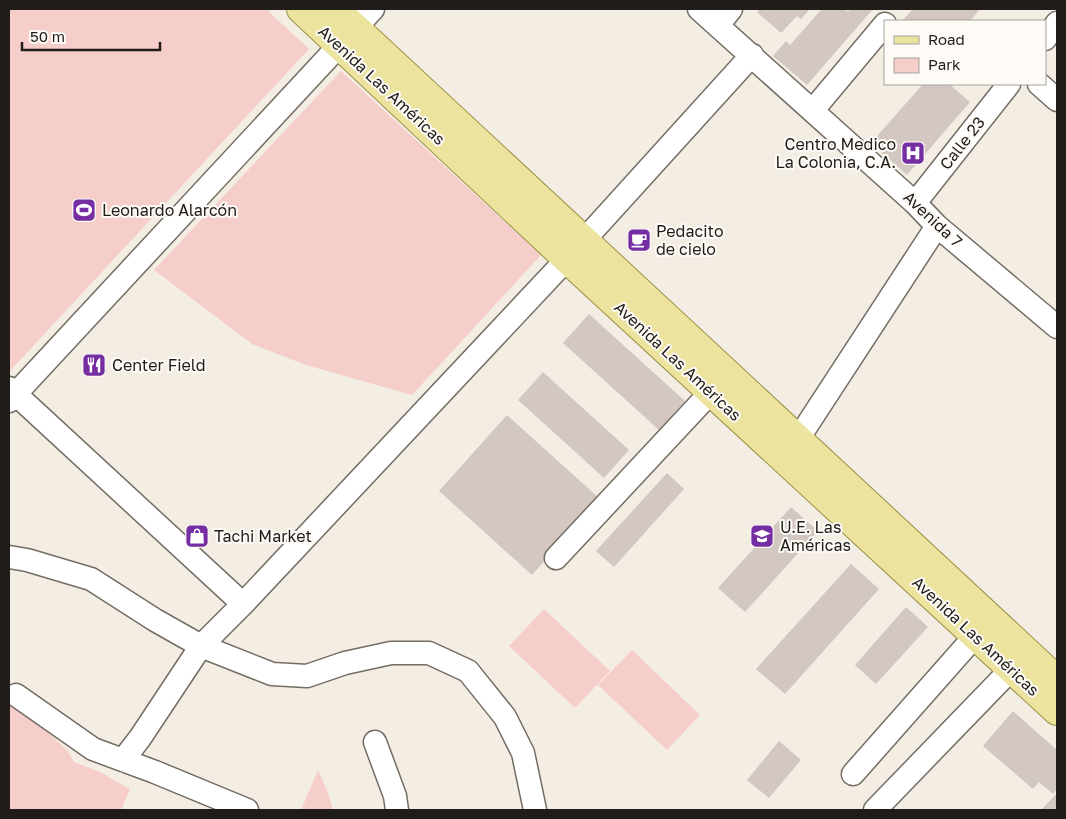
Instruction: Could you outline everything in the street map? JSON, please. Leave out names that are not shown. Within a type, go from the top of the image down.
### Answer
[{"type":"main road","name":"Avenida Las Américas","points":[[301,9],[356,27]]},
{"type":"main road","name":"Avenida Las Américas","points":[[335,9],[356,27],[575,250],[711,392],[975,636],[1057,680]]},
{"type":"main road","name":"Avenida Las Américas","points":[[575,250],[798,439],[1019,661],[1057,712]]},
{"type":"street","name":"Avenida 7","points":[[699,9],[725,17],[752,55],[915,202],[937,226],[1057,327]]},
{"type":"street","points":[[888,20],[898,9]]},
{"type":"street","points":[[1046,38],[1057,23]]},
{"type":"street","points":[[813,110],[884,25]]},
{"type":"street","points":[[243,604],[11,394],[356,27]]},
{"type":"street","points":[[123,760],[140,738],[201,646],[243,604],[575,250],[752,55]]},
{"type":"street","name":"Calle 23","points":[[915,202],[1008,85]]},
{"type":"street","points":[[1040,85],[1057,100]]},
{"type":"street","points":[[798,439],[937,226]]},
{"type":"street","points":[[556,558],[711,392]]},
{"type":"street","points":[[9,557],[27,560],[91,580],[154,620],[201,646],[272,674],[307,676],[345,663],[391,653],[429,653],[468,671],[505,717],[523,753],[535,810]]},
{"type":"street","points":[[853,774],[975,636]]},
{"type":"street","points":[[875,810],[1019,661]]},
{"type":"street","points":[[16,695],[93,749],[247,810]]},
{"type":"street","points":[[375,742],[398,810]]},
{"type":"green space","name":"Leonardo Alarcón","points":[[9,9],[266,9],[309,49],[9,372]]},
{"type":"green space","points":[[341,71],[541,255],[412,395],[306,365],[252,344],[154,270]]},
{"type":"green space","points":[[544,609],[610,671],[575,708],[509,646]]},
{"type":"green space","points":[[632,650],[700,715],[667,750],[598,685]]},
{"type":"green space","points":[[9,698],[67,750],[74,762],[100,772],[130,789],[121,810],[9,810]]},
{"type":"green space","points":[[318,770],[333,810],[301,810]]},
{"type":"building","points":[[760,9],[810,9],[801,19],[797,16],[781,33],[757,12]]},
{"type":"building","points":[[822,9],[845,9],[848,12],[850,9],[873,9],[807,85],[773,56],[786,41],[790,45]]},
{"type":"building","points":[[913,9],[980,9],[971,20],[903,20]]},
{"type":"building","points":[[922,85],[950,85],[970,102],[907,175],[871,143]]},
{"type":"building","points":[[589,314],[685,401],[659,430],[563,343]]},
{"type":"building","points":[[543,372],[629,450],[604,478],[518,400]]},
{"type":"building","points":[[507,415],[600,499],[532,575],[439,491]]},
{"type":"building","points":[[667,473],[684,489],[614,567],[596,551]]},
{"type":"building","points":[[791,507],[818,531],[745,612],[718,588]]},
{"type":"building","points":[[851,564],[879,589],[785,694],[756,669]]},
{"type":"building","points":[[906,607],[928,627],[876,684],[855,665]]},
{"type":"building","points":[[1013,711],[1057,750],[1057,789],[1053,794],[1039,782],[1033,789],[983,746]]},
{"type":"building","points":[[779,741],[801,760],[769,798],[747,780]]},
{"type":"building","points":[[1057,793],[1057,810],[1041,810]]},
{"type":"place","name":"Centro Medico La Colonia, C.A.","points":[[913,153]]},
{"type":"place","name":"Leonardo Alarcón","points":[[84,210]]},
{"type":"place","name":"Pedacito de cielo","points":[[639,240]]},
{"type":"place","name":"Center Field","points":[[94,365]]},
{"type":"place","name":"Tachi Market","points":[[197,536]]},
{"type":"place","name":"U.E. Las Américas","points":[[762,536]]}]
